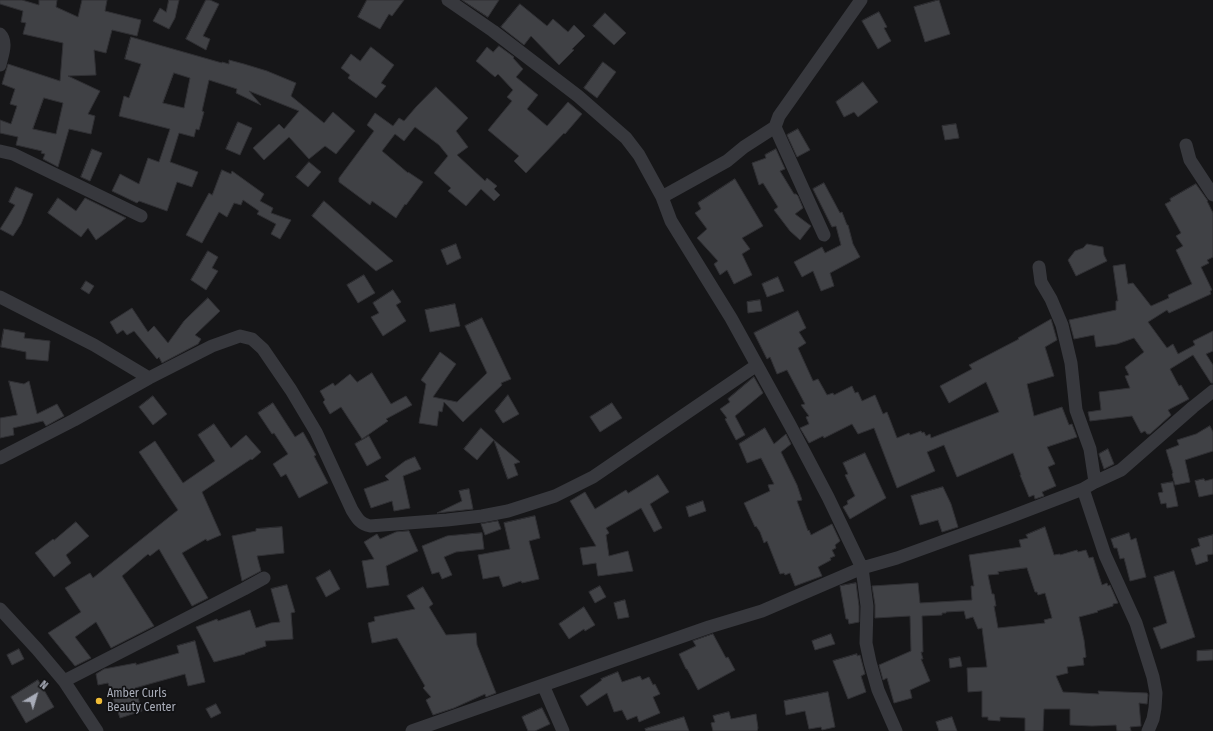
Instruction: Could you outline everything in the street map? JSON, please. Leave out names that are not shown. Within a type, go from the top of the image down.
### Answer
[{"type":"street","points":[[448,0],[494,31],[578,96],[626,138],[639,155],[662,197],[671,221],[731,318],[828,496],[862,568],[867,606],[866,643],[878,690],[896,731]]},
{"type":"street","points":[[662,197],[727,161],[744,147],[775,127],[779,116],[861,0]]},
{"type":"street","points":[[0,34],[4,38],[5,43],[0,65]]},
{"type":"street","points":[[775,127],[824,235]]},
{"type":"street","points":[[1186,145],[1190,160],[1213,196]]},
{"type":"street","points":[[0,151],[13,154],[141,216]]},
{"type":"street","points":[[1039,267],[1041,282],[1051,299],[1062,325],[1071,363],[1076,410],[1090,449],[1095,482]]},
{"type":"street","points":[[0,297],[94,345],[149,378]]},
{"type":"street","points":[[0,458],[74,420],[149,378],[212,346],[240,336],[252,339],[263,349],[287,384],[316,432],[357,520],[363,525],[370,526],[482,516],[555,496],[593,477],[757,365]]},
{"type":"street","points":[[412,731],[709,627],[762,610],[862,568],[897,558],[939,543],[1083,489],[1121,470],[1213,391]]},
{"type":"street","points":[[1083,489],[1105,555],[1136,623],[1153,677],[1156,700],[1153,719],[1148,731]]},
{"type":"street","points":[[64,681],[264,578]]},
{"type":"street","points":[[0,609],[64,681],[97,731]]},
{"type":"street","points":[[543,685],[563,731]]},
{"type":"building","points":[[0,0],[22,0],[39,5],[39,0],[57,0],[56,7],[78,17],[82,0],[107,0],[105,11],[141,20],[137,36],[112,30],[106,53],[94,50],[96,75],[68,76],[100,91],[88,114],[95,116],[91,134],[69,129],[58,167],[43,159],[45,154],[41,153],[42,151],[16,145],[18,137],[0,133],[0,120],[11,124],[17,106],[10,104],[15,89],[2,84],[8,64],[60,81],[63,43],[23,34],[26,23],[21,22],[23,11],[0,4]],"holes":[[[44,98],[63,103],[56,134],[33,129]]]},
{"type":"building","points":[[169,0],[179,0],[175,18],[169,29],[153,21],[160,8],[166,12]]},
{"type":"building","points":[[206,0],[219,4],[203,36],[210,39],[206,50],[186,39]]},
{"type":"building","points":[[367,0],[404,0],[392,16],[389,14],[380,29],[358,17]]},
{"type":"building","points":[[462,0],[499,0],[488,17]]},
{"type":"building","points":[[939,0],[950,34],[925,42],[914,7]]},
{"type":"building","points":[[520,4],[547,26],[553,19],[568,32],[574,25],[585,36],[559,65],[531,36],[524,45],[501,27]]},
{"type":"building","points":[[879,12],[887,27],[884,28],[891,41],[878,49],[862,21]]},
{"type":"building","points":[[605,13],[626,33],[614,45],[593,26]]},
{"type":"building","points":[[131,37],[222,63],[229,64],[229,60],[267,71],[296,83],[291,96],[324,123],[333,112],[355,131],[336,154],[325,146],[309,159],[289,137],[264,160],[253,148],[279,124],[284,129],[299,111],[249,91],[261,105],[236,93],[237,89],[209,80],[202,111],[204,112],[199,130],[196,129],[194,137],[179,133],[170,162],[198,172],[192,187],[177,182],[167,211],[139,201],[137,203],[112,191],[120,174],[139,184],[148,158],[159,162],[170,129],[119,116],[124,96],[129,98],[141,64],[125,59]],"holes":[[[174,73],[190,78],[184,108],[163,103]]]},
{"type":"building","points":[[499,46],[514,57],[513,58],[523,69],[516,77],[538,95],[527,109],[547,126],[568,102],[582,114],[565,134],[564,133],[526,173],[514,161],[519,156],[488,130],[512,101],[507,97],[513,90],[498,74],[495,77],[476,61],[487,47],[493,52]]},
{"type":"building","points":[[371,47],[394,65],[381,83],[386,86],[376,98],[348,78],[350,75],[341,68],[351,54],[360,61]]},
{"type":"building","points":[[603,62],[616,72],[597,98],[584,88]]},
{"type":"building","points":[[863,82],[878,102],[858,117],[854,112],[844,117],[836,102]]},
{"type":"building","points":[[436,87],[468,118],[456,131],[468,147],[457,155],[485,181],[487,178],[497,186],[494,189],[500,195],[494,201],[481,189],[466,206],[448,191],[451,188],[434,173],[448,156],[439,145],[415,127],[404,141],[395,134],[382,151],[408,173],[423,182],[406,205],[405,204],[396,218],[372,201],[370,205],[339,182],[339,178],[374,131],[367,125],[375,113],[393,126],[399,118],[404,121]]},
{"type":"building","points":[[238,122],[252,128],[240,155],[226,149]]},
{"type":"building","points":[[956,124],[959,138],[945,140],[942,126]]},
{"type":"building","points":[[798,129],[810,150],[797,157],[787,135]]},
{"type":"building","points":[[92,149],[102,153],[90,181],[81,177]]},
{"type":"building","points":[[776,149],[785,169],[780,171],[794,194],[798,196],[803,208],[795,214],[811,226],[800,240],[790,231],[774,210],[778,207],[763,183],[759,185],[752,163],[766,158],[765,155]]},
{"type":"building","points":[[309,162],[321,172],[308,187],[296,177]]},
{"type":"building","points":[[222,170],[231,174],[232,171],[264,194],[260,201],[273,208],[271,213],[291,220],[280,239],[271,234],[276,224],[257,214],[259,211],[243,200],[241,205],[234,203],[227,217],[219,212],[202,243],[186,235],[209,193],[212,195]]},
{"type":"building","points":[[735,179],[763,226],[742,238],[750,249],[742,254],[752,275],[734,284],[727,270],[720,275],[714,264],[718,261],[697,238],[707,229],[695,213],[701,209],[698,203]]},
{"type":"building","points":[[824,183],[840,213],[842,212],[848,225],[853,244],[860,257],[830,273],[834,286],[821,291],[813,271],[802,277],[794,262],[822,247],[825,253],[841,245],[836,226],[832,227],[813,189]]},
{"type":"building","points":[[1196,184],[1208,201],[1213,213],[1213,257],[1207,260],[1209,263],[1201,267],[1212,290],[1210,291],[1211,294],[1169,313],[1167,310],[1148,322],[1167,348],[1173,344],[1178,354],[1195,345],[1193,341],[1213,331],[1213,351],[1206,354],[1213,365],[1213,383],[1211,383],[1193,355],[1170,369],[1179,386],[1181,385],[1189,399],[1168,410],[1171,415],[1150,434],[1147,434],[1145,431],[1141,433],[1132,416],[1090,421],[1088,412],[1101,410],[1099,392],[1130,388],[1125,376],[1129,375],[1125,367],[1144,352],[1134,338],[1117,344],[1096,347],[1094,335],[1074,339],[1069,320],[1116,310],[1116,301],[1118,301],[1113,266],[1125,264],[1128,284],[1133,283],[1151,306],[1169,298],[1168,295],[1192,284],[1176,250],[1183,246],[1176,236],[1181,233],[1165,204],[1171,201],[1170,199]]},
{"type":"building","points":[[16,187],[33,194],[21,224],[13,236],[0,229],[15,205],[9,202]]},
{"type":"building","points":[[58,198],[76,211],[85,198],[126,218],[96,240],[88,228],[81,237],[48,213]]},
{"type":"building","points":[[324,201],[393,261],[376,271],[312,216]]},
{"type":"building","points":[[456,244],[461,258],[447,265],[441,250]]},
{"type":"building","points":[[1087,244],[1103,247],[1104,255],[1107,261],[1076,276],[1068,260],[1075,251],[1083,248]]},
{"type":"building","points":[[208,251],[218,257],[212,268],[218,271],[206,290],[191,280]]},
{"type":"building","points":[[364,275],[375,293],[358,303],[347,285]]},
{"type":"building","points":[[778,277],[784,291],[767,297],[762,284]]},
{"type":"building","points":[[86,281],[94,286],[89,294],[81,289]]},
{"type":"building","points":[[393,290],[401,302],[396,305],[406,321],[383,336],[371,317],[379,313],[373,303]]},
{"type":"building","points":[[208,298],[220,311],[195,335],[201,339],[198,344],[162,363],[159,357],[157,359],[134,331],[127,335],[123,330],[117,334],[110,322],[132,308],[148,332],[154,326],[168,343],[184,321]]},
{"type":"building","points":[[760,300],[762,311],[748,313],[747,302]]},
{"type":"building","points":[[455,304],[460,326],[430,332],[425,310]]},
{"type":"building","points":[[798,311],[806,328],[799,332],[806,343],[798,348],[813,381],[818,379],[827,395],[833,393],[834,395],[852,386],[855,393],[858,392],[862,401],[875,395],[883,414],[887,412],[897,438],[909,433],[910,435],[921,431],[922,433],[924,432],[926,436],[930,434],[931,438],[999,412],[986,382],[949,403],[940,386],[972,369],[969,365],[1019,339],[1018,338],[1051,319],[1057,340],[1045,347],[1054,376],[1027,384],[1034,416],[1062,407],[1069,425],[1072,424],[1077,437],[1047,447],[1055,464],[1048,467],[1056,486],[1042,492],[1044,496],[1035,499],[1034,495],[1029,497],[1013,453],[957,477],[944,445],[927,452],[935,471],[897,488],[874,428],[858,434],[852,424],[824,438],[823,436],[809,443],[800,428],[809,424],[806,417],[809,416],[801,405],[805,404],[787,370],[777,374],[770,357],[767,359],[754,333]]},
{"type":"building","points":[[482,318],[511,379],[501,383],[502,385],[463,422],[444,402],[442,412],[439,411],[437,426],[419,423],[426,384],[421,380],[440,352],[456,364],[433,397],[457,402],[487,373],[465,326]]},
{"type":"building","points":[[4,329],[25,333],[24,338],[50,341],[48,361],[26,359],[26,352],[1,347]]},
{"type":"building","points":[[372,373],[391,404],[406,396],[412,405],[386,419],[388,421],[362,439],[341,407],[330,414],[323,402],[325,400],[320,391],[333,383],[335,386],[350,374],[357,382]]},
{"type":"building","points":[[754,377],[763,393],[735,416],[745,435],[736,440],[725,419],[727,418],[720,409],[730,402],[728,399]]},
{"type":"building","points":[[9,381],[24,384],[29,381],[37,414],[57,404],[64,416],[46,426],[43,421],[13,428],[14,435],[0,438],[0,418],[17,415]]},
{"type":"building","points":[[508,395],[519,414],[503,423],[495,411]]},
{"type":"building","points":[[153,396],[167,414],[153,425],[139,407]]},
{"type":"building","points":[[273,403],[295,437],[303,432],[316,455],[314,456],[328,483],[299,498],[286,474],[281,477],[273,464],[288,454],[258,413]]},
{"type":"building","points":[[612,403],[622,418],[600,432],[590,417]]},
{"type":"building","points":[[214,424],[231,448],[246,435],[261,452],[252,460],[251,459],[202,492],[221,535],[207,541],[206,539],[182,553],[208,598],[192,606],[159,549],[150,556],[148,554],[122,576],[154,626],[111,648],[96,622],[75,637],[91,658],[75,666],[48,633],[81,612],[65,588],[90,573],[93,578],[178,510],[139,452],[155,441],[183,483],[215,461],[198,435]]},
{"type":"building","points":[[1210,426],[1213,432],[1213,451],[1185,460],[1190,482],[1175,485],[1166,450],[1179,445],[1177,440],[1196,434]]},
{"type":"building","points":[[481,428],[494,440],[477,460],[464,449]]},
{"type":"building","points":[[765,428],[774,444],[786,434],[791,444],[781,452],[797,485],[802,500],[797,501],[808,531],[809,530],[811,535],[832,524],[840,541],[835,545],[836,548],[832,550],[835,556],[818,567],[822,576],[795,586],[790,573],[785,575],[784,573],[780,574],[767,541],[764,543],[760,532],[756,526],[755,527],[744,503],[770,491],[768,485],[774,484],[761,458],[747,463],[739,444]]},
{"type":"building","points":[[369,436],[381,458],[367,466],[355,444]]},
{"type":"building","points":[[494,440],[520,462],[514,464],[518,475],[508,479]]},
{"type":"building","points":[[1108,449],[1114,464],[1104,469],[1099,454]]},
{"type":"building","points":[[865,453],[886,498],[850,519],[843,507],[848,504],[847,501],[855,496],[845,475],[848,474],[843,463]]},
{"type":"building","points":[[415,457],[421,469],[403,476],[410,508],[394,511],[392,501],[371,508],[364,489],[389,480],[385,476],[405,461]]},
{"type":"building","points":[[658,475],[669,492],[650,504],[662,528],[654,532],[641,508],[606,528],[609,533],[606,535],[609,556],[628,551],[633,571],[598,576],[596,563],[583,565],[580,548],[596,546],[570,501],[585,492],[595,509],[626,490],[628,493]]},
{"type":"building","points":[[1204,479],[1205,481],[1213,479],[1213,494],[1199,497],[1195,481]]},
{"type":"building","points":[[1173,482],[1178,506],[1167,508],[1166,503],[1161,504],[1158,493],[1163,492],[1161,484]]},
{"type":"building","points":[[943,487],[951,504],[958,527],[942,532],[938,520],[920,525],[911,496]]},
{"type":"building","points":[[469,489],[473,509],[437,513],[462,501],[459,491]]},
{"type":"building","points":[[703,501],[706,511],[689,517],[686,507]]},
{"type":"building","points":[[535,516],[540,538],[529,541],[539,579],[522,583],[521,581],[503,587],[499,576],[483,579],[478,555],[510,549],[504,523]]},
{"type":"building","points":[[498,521],[501,529],[485,535],[481,524]]},
{"type":"building","points":[[76,522],[89,536],[66,555],[71,563],[54,577],[35,553]]},
{"type":"building","points":[[282,527],[284,553],[257,556],[261,571],[242,581],[232,536],[256,531],[256,529]]},
{"type":"building","points":[[1045,527],[1054,555],[1060,555],[1077,550],[1078,552],[1086,550],[1089,558],[1093,557],[1102,585],[1107,583],[1108,586],[1110,585],[1118,603],[1097,611],[1098,612],[1079,617],[1086,657],[1083,658],[1084,665],[1067,667],[1068,673],[1056,676],[1063,692],[1099,694],[1098,691],[1147,693],[1147,704],[1139,703],[1141,726],[1130,727],[1131,731],[1117,731],[1116,725],[1070,725],[1070,709],[1044,709],[1043,731],[1025,731],[1025,718],[1000,717],[1000,721],[988,720],[988,717],[982,717],[982,691],[968,692],[967,668],[987,667],[982,628],[978,629],[973,617],[966,619],[964,611],[946,612],[942,613],[942,615],[922,616],[923,652],[921,652],[923,659],[921,659],[930,681],[910,690],[912,698],[894,703],[887,678],[883,680],[879,665],[911,651],[910,616],[875,618],[875,605],[872,586],[918,583],[920,603],[972,600],[971,586],[974,586],[969,555],[1021,547],[1019,540],[1028,538],[1026,535]],"holes":[[[1027,568],[1035,592],[1037,592],[1038,595],[1045,593],[1052,618],[1044,620],[1045,623],[998,628],[994,606],[996,606],[994,594],[992,594],[988,575]]]},
{"type":"building","points":[[409,531],[418,551],[386,566],[389,585],[367,588],[362,561],[374,559],[364,542],[377,534],[380,539],[396,532]]},
{"type":"building","points":[[482,533],[484,549],[456,552],[444,557],[452,575],[442,579],[439,572],[432,574],[422,546],[447,536]]},
{"type":"building","points":[[1129,533],[1131,540],[1136,538],[1146,577],[1130,581],[1124,558],[1120,559],[1117,548],[1114,548],[1111,539]]},
{"type":"building","points":[[1213,535],[1213,554],[1207,555],[1208,561],[1196,565],[1191,549],[1200,546],[1198,539]]},
{"type":"building","points":[[330,570],[340,589],[326,597],[316,578]]},
{"type":"building","points":[[1174,571],[1195,637],[1161,649],[1153,628],[1167,623],[1154,577]]},
{"type":"building","points":[[856,583],[859,606],[859,622],[849,624],[848,619],[846,619],[840,586]]},
{"type":"building","points":[[287,585],[295,612],[291,613],[293,639],[265,641],[266,646],[245,654],[214,662],[196,627],[217,619],[218,621],[250,610],[256,628],[271,623],[280,622],[271,589]]},
{"type":"building","points":[[600,586],[606,597],[595,603],[589,592]]},
{"type":"building","points":[[423,587],[433,604],[429,607],[446,635],[476,633],[477,645],[496,693],[486,697],[485,694],[454,708],[433,715],[426,700],[431,697],[423,688],[425,686],[397,638],[372,643],[368,623],[375,621],[374,617],[415,609],[407,596]]},
{"type":"building","points":[[625,600],[629,617],[618,619],[614,603]]},
{"type":"building","points":[[584,607],[595,625],[585,631],[584,629],[569,639],[559,624]]},
{"type":"building","points":[[713,634],[726,658],[728,657],[735,670],[698,690],[679,654],[696,646],[693,641]]},
{"type":"building","points":[[831,634],[835,644],[815,650],[812,641]]},
{"type":"building","points":[[195,641],[205,682],[188,686],[185,674],[135,688],[142,711],[120,718],[108,683],[98,685],[96,674],[104,669],[136,663],[136,665],[179,653],[177,646]]},
{"type":"building","points":[[19,649],[24,659],[12,665],[7,655]]},
{"type":"building","points":[[1213,650],[1213,660],[1197,661],[1197,651]]},
{"type":"building","points":[[857,654],[857,656],[860,655],[865,674],[861,676],[866,692],[848,699],[833,661]]},
{"type":"building","points":[[960,657],[962,666],[950,668],[949,659]]},
{"type":"building","points":[[618,672],[622,682],[640,676],[642,680],[649,677],[653,685],[655,684],[660,694],[653,697],[660,713],[639,722],[637,716],[627,720],[622,710],[614,712],[607,693],[587,706],[580,696],[602,680],[601,679]]},
{"type":"building","points":[[38,680],[54,707],[26,723],[11,697]]},
{"type":"building","points":[[828,692],[835,727],[822,730],[821,727],[809,729],[805,711],[786,715],[784,701]]},
{"type":"building","points":[[216,704],[221,713],[211,718],[206,709]]},
{"type":"building","points":[[542,708],[550,724],[535,731],[528,731],[522,717]]},
{"type":"building","points":[[729,712],[731,719],[756,714],[757,731],[713,731],[711,723],[715,722],[713,716]]},
{"type":"building","points":[[684,717],[689,731],[646,731],[645,729]]},
{"type":"building","points":[[952,717],[957,731],[939,731],[936,722]]},
{"type":"place","name":"Amber Curls Beauty Center","points":[[99,701]]}]
